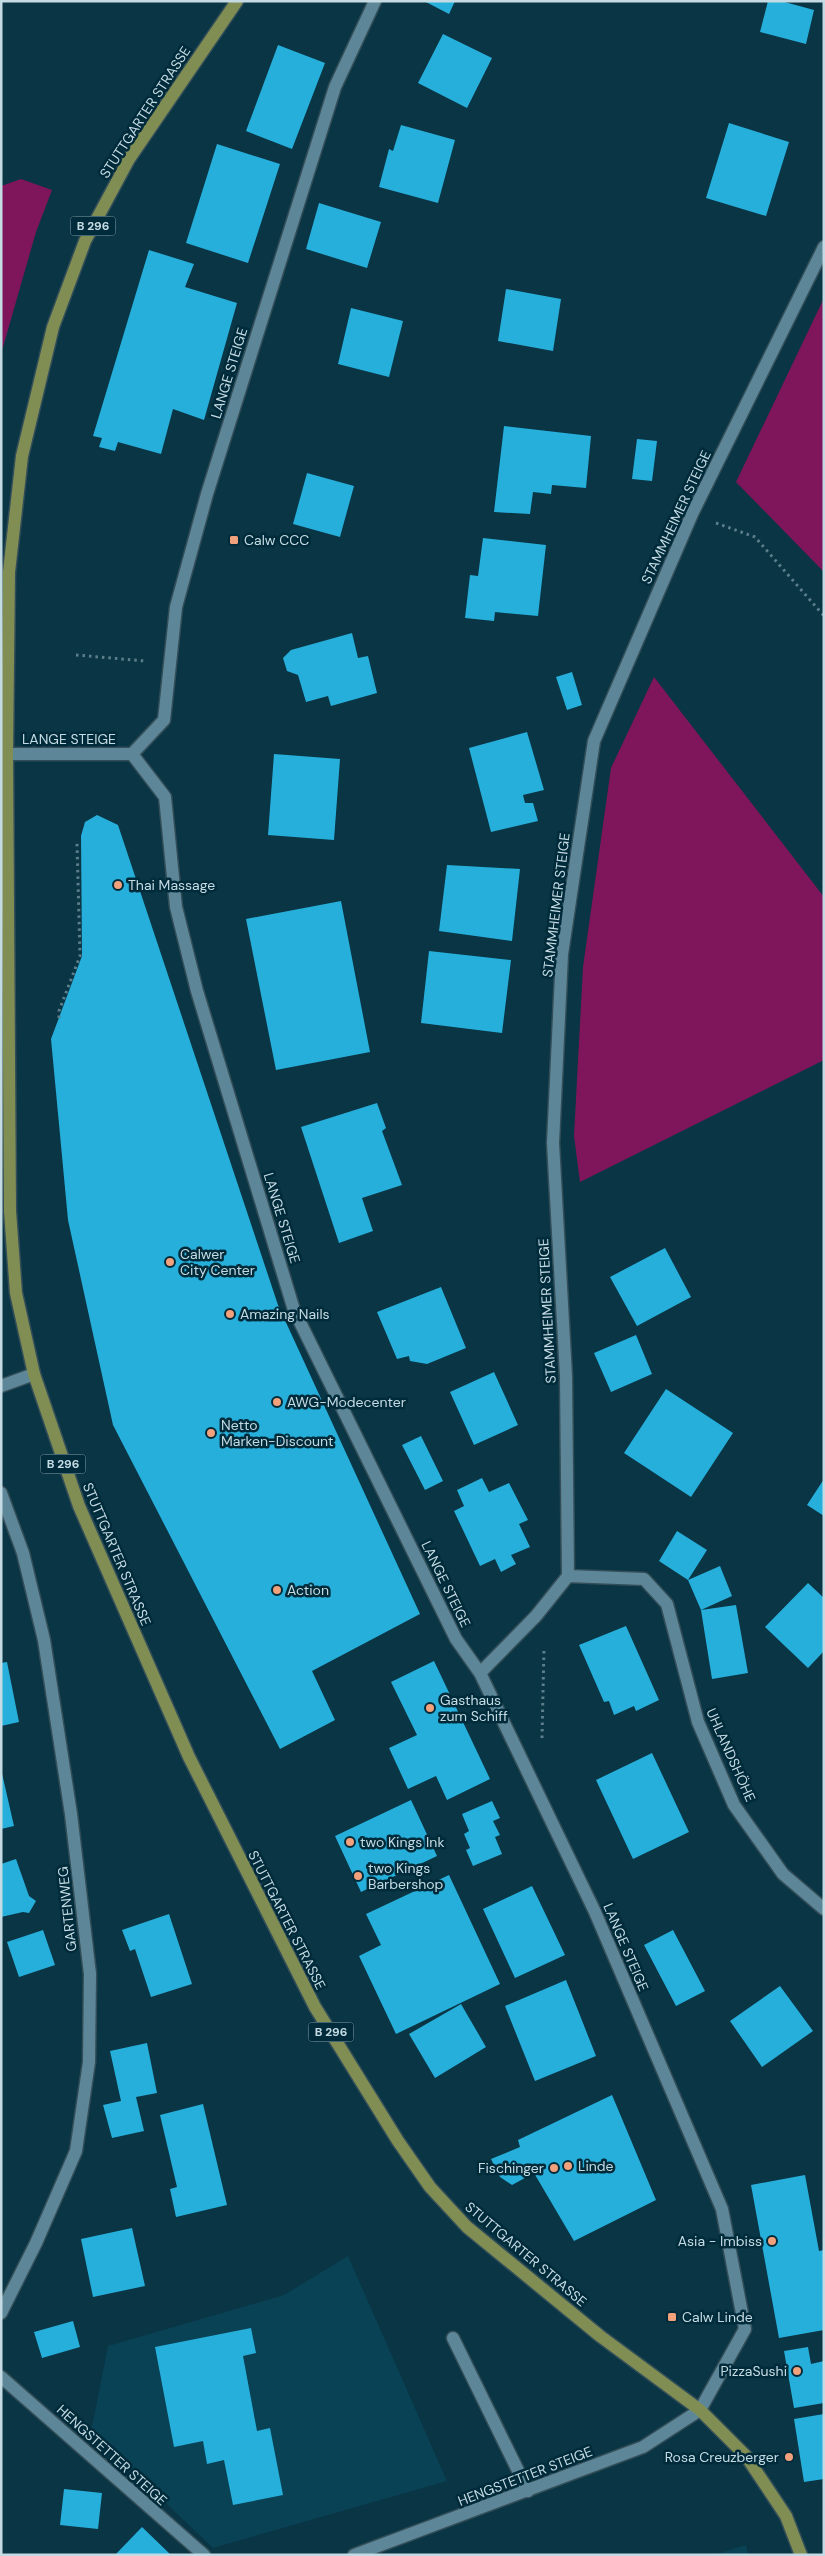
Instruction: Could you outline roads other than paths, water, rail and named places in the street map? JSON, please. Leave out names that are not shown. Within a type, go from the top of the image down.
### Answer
[{"type":"main road","name":"STUTTGARTER STRASSE","points":[[237,1],[129,159],[84,241],[53,327],[22,456],[10,563],[7,754],[10,1211],[16,1293],[34,1374],[79,1506],[193,1766],[315,2006],[398,2141],[430,2187],[467,2227],[600,2336],[700,2410],[746,2456],[786,2516],[801,2555]]},
{"type":"street","name":"LANGE STEIGE","points":[[7,754],[132,754],[164,720],[176,607],[229,424],[335,87],[375,1]]},
{"type":"street","name":"STAMMHEIMER STEIGE","points":[[568,1576],[566,1376],[553,1143],[562,954],[594,741],[692,514],[824,247]]},
{"type":"street","name":"LANGE STEIGE","points":[[132,754],[165,797],[176,907],[193,972],[294,1310],[456,1639],[480,1674],[595,1912],[722,2209],[745,2329],[700,2410]]},
{"type":"street","points":[[1,1386],[34,1374]]},
{"type":"street","name":"GARTENWEG","points":[[1,1493],[23,1553],[44,1640],[72,1814],[90,1974],[89,2062],[76,2151],[36,2243],[1,2313]]},
{"type":"street","points":[[480,1674],[536,1616],[568,1576]]},
{"type":"street","name":"UHLANDSHÖHE","points":[[568,1576],[644,1580],[667,1604],[698,1722],[734,1805],[784,1874],[824,1909]]},
{"type":"street","points":[[453,2338],[528,2491]]},
{"type":"street","name":"HENGSTETTER STEIGE","points":[[1,2377],[204,2555]]},
{"type":"street","name":"HENGSTETTER STEIGE","points":[[354,2555],[643,2448],[700,2410]]},
{"type":"place","name":"Calw CCC","points":[[234,540]]},
{"type":"place","name":"Thai Massage","points":[[118,885]]},
{"type":"place","name":"Calwer City Center","points":[[170,1262]]},
{"type":"place","name":"Amazing Nails","points":[[230,1314]]},
{"type":"place","name":"AWG-Modecenter","points":[[277,1402]]},
{"type":"place","name":"Netto Marken-Discount","points":[[211,1433]]},
{"type":"place","name":"Action","points":[[277,1590]]},
{"type":"place","name":"Gasthaus zum Schiff","points":[[430,1708]]},
{"type":"place","name":"two Kings Ink","points":[[350,1842]]},
{"type":"place","name":"two Kings Barbershop","points":[[358,1876]]},
{"type":"place","name":"Linde","points":[[568,2166]]},
{"type":"place","name":"Fischinger","points":[[554,2168]]},
{"type":"place","name":"Asia - Imbiss","points":[[772,2241]]},
{"type":"place","name":"Calw Linde","points":[[672,2317]]},
{"type":"place","name":"PizzaSushi","points":[[797,2371]]},
{"type":"place","name":"Rosa Creuzberger","points":[[789,2457]]}]
